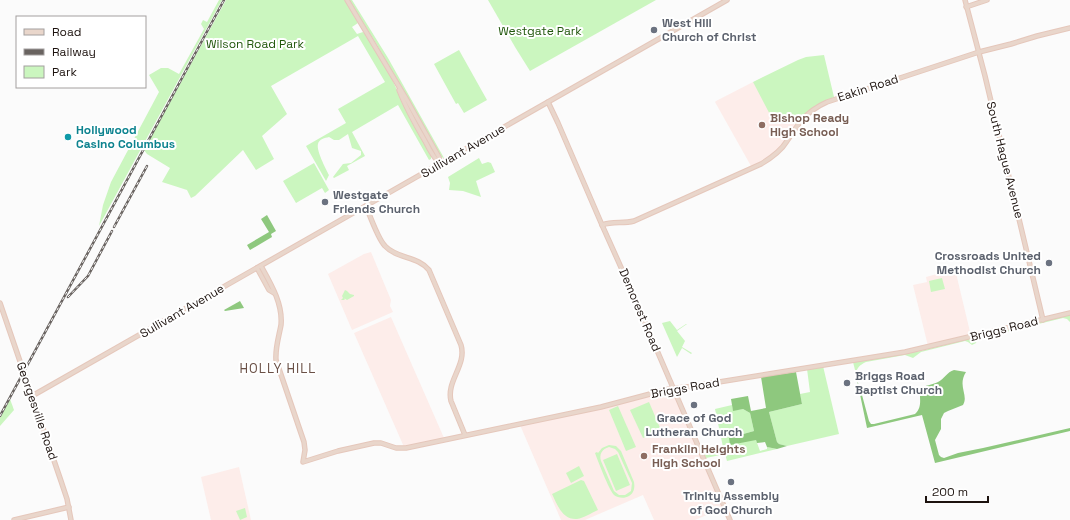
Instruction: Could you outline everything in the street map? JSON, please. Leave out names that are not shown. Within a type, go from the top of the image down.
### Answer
[{"type":"street","points":[[347,0],[394,80],[410,116],[435,159],[440,164]]},
{"type":"street","name":"Sullivant Avenue","points":[[32,396],[727,0]]},
{"type":"street","name":"South Hague Avenue","points":[[965,0],[1043,320]]},
{"type":"street","points":[[966,7],[987,0]]},
{"type":"street","name":"Eakin Road","points":[[602,225],[611,222],[634,221],[761,164],[773,157],[780,150],[796,127],[806,116],[827,102],[978,52],[1070,28]]},
{"type":"street","name":"Demorest Road","points":[[548,102],[674,388],[730,520]]},
{"type":"street","points":[[366,206],[385,247],[391,251],[422,263],[427,268],[462,345],[462,359],[451,388],[450,397],[465,435]]},
{"type":"street","points":[[261,266],[274,288],[274,293]]},
{"type":"street","points":[[257,268],[269,290],[274,293]]},
{"type":"street","name":"Briggs Road","points":[[274,293],[279,304],[281,319],[276,360],[304,442],[305,450],[303,462],[338,450],[374,443],[403,448],[601,407],[662,390],[904,352],[1070,313]]},
{"type":"street","name":"Georgesville Road","points":[[0,303],[63,487],[71,520]]},
{"type":"street","points":[[14,520],[69,507]]},
{"type":"shaded area","name":"Bishop Ready High School","points":[[753,82],[821,102],[796,125],[784,144],[775,153],[767,160],[753,167],[751,166],[715,102]]},
{"type":"shaded area","points":[[371,252],[391,300],[390,306],[393,312],[352,330],[328,274],[364,254]]},
{"type":"shaded area","points":[[955,269],[971,336],[928,346],[913,285],[927,282],[926,277]]},
{"type":"shaded area","points":[[391,317],[444,438],[404,447],[354,333]]},
{"type":"shaded area","name":"Franklin Heights High School","points":[[672,390],[723,508],[695,520],[654,520],[643,495],[585,520],[561,520],[520,425]]},
{"type":"shaded area","points":[[239,467],[251,520],[211,520],[201,477]]},
{"type":"green space","points":[[219,0],[222,0],[99,226],[103,205],[111,182],[159,92],[149,75],[161,68],[168,68],[179,74],[204,29],[201,24],[203,20],[207,22]]},
{"type":"green space","name":"Wilson Road Park","points":[[226,0],[345,0],[358,23],[352,27],[357,34],[363,32],[365,33],[371,43],[392,79],[409,117],[431,154],[431,159],[429,160],[398,105],[352,132],[365,156],[347,166],[349,170],[334,178],[333,177],[343,164],[351,163],[361,155],[361,151],[352,148],[348,134],[339,140],[334,140],[329,137],[320,141],[318,144],[318,151],[329,175],[326,181],[306,146],[346,123],[338,109],[385,82],[358,36],[271,86],[287,114],[262,136],[274,159],[256,170],[243,150],[195,196],[191,198],[187,190],[162,182],[170,168],[147,154],[144,150]]},
{"type":"green space","points":[[349,0],[352,0],[388,58],[444,158],[440,157],[377,45]]},
{"type":"green space","name":"Westgate Park","points":[[488,0],[656,0],[530,71]]},
{"type":"green space","points":[[459,50],[487,100],[464,113],[458,103],[456,104],[434,64]]},
{"type":"green space","points":[[824,55],[834,97],[821,103],[796,125],[791,116],[775,124],[753,82],[798,60],[806,57]]},
{"type":"green space","points":[[479,158],[482,164],[488,162],[491,163],[495,172],[476,181],[481,197],[463,191],[449,190],[450,183],[448,177]]},
{"type":"green space","points":[[314,163],[329,190],[325,193],[322,188],[296,203],[283,181]]},
{"type":"green space","points":[[267,215],[276,231],[271,234],[272,237],[250,250],[247,245],[269,232],[261,219]]},
{"type":"green space","points":[[942,278],[945,289],[931,292],[929,281]]},
{"type":"green space","points":[[345,290],[354,296],[347,300],[344,298],[344,300],[341,300]]},
{"type":"green space","points":[[240,301],[244,308],[224,310]]},
{"type":"green space","points":[[1070,314],[1070,322],[1063,318],[977,339],[976,343],[972,345],[965,341],[921,352],[913,358],[905,355],[866,362],[859,366],[856,374],[853,362],[920,351]]},
{"type":"green space","points":[[670,321],[677,330],[687,324],[677,331],[685,341],[682,347],[692,353],[691,354],[682,348],[677,357],[662,323]]},
{"type":"green space","points":[[823,366],[839,434],[787,446],[779,444],[777,442],[769,412],[802,404],[800,394],[810,392],[807,369]]},
{"type":"green space","points":[[954,370],[966,372],[963,382],[965,398],[963,405],[944,413],[941,419],[941,429],[935,440],[939,455],[941,457],[944,458],[958,453],[1070,428],[1070,431],[935,463],[922,415],[867,428],[857,380],[869,421],[871,424],[874,424],[915,414],[920,405],[920,389],[938,382],[949,372]]},
{"type":"green space","points":[[796,372],[802,404],[769,412],[777,442],[787,446],[777,449],[767,447],[765,442],[757,443],[756,440],[730,445],[729,438],[754,431],[750,413],[743,409],[733,411],[731,399],[748,396],[751,411],[766,408],[761,377]]},
{"type":"green space","points":[[10,399],[14,410],[0,426],[0,418]]},
{"type":"green space","points":[[649,402],[661,430],[643,438],[630,410]]},
{"type":"green space","points":[[732,405],[733,410],[743,409],[750,413],[754,431],[729,438],[756,440],[760,451],[767,449],[767,447],[777,449],[727,461],[725,454],[706,458],[703,452],[723,447],[715,409]]},
{"type":"green space","points":[[618,406],[636,447],[626,451],[609,410]]},
{"type":"green space","points":[[609,445],[616,446],[621,451],[634,482],[634,490],[629,496],[625,498],[619,497],[614,495],[612,492],[595,453],[598,453],[602,448]],"holes":[[[609,447],[618,452],[632,483],[631,491],[625,495],[619,495],[614,491],[600,458],[605,449]]]},
{"type":"green space","points":[[617,454],[630,485],[616,491],[603,460]]},
{"type":"green space","points":[[579,466],[584,476],[571,483],[566,473]]},
{"type":"green space","points":[[581,480],[584,481],[598,510],[582,518],[572,519],[567,517],[561,511],[552,494]]},
{"type":"green space","points":[[245,508],[247,517],[240,520],[236,511]]},
{"type":"railway","points":[[0,416],[224,0]]},
{"type":"railway","points":[[114,227],[147,166]]},
{"type":"railway","points":[[68,297],[88,276],[112,231]]},
{"type":"place","name":"West Hill Church of Christ","points":[[654,30]]},
{"type":"place","name":"Bishop Ready High School","points":[[762,125]]},
{"type":"place","name":"Hollywood Casino Columbus","points":[[68,137]]},
{"type":"place","name":"Westgate Friends Church","points":[[325,202]]},
{"type":"place","name":"Crossroads United Methodist Church","points":[[1049,263]]},
{"type":"place","name":"Briggs Road Baptist Church","points":[[847,383]]},
{"type":"place","name":"Grace of God Lutheran Church","points":[[694,405]]},
{"type":"place","name":"Franklin Heights High School","points":[[644,456]]},
{"type":"place","name":"Trinity Assembly of God Church","points":[[731,482]]},
{"type":"district","name":"HOLLY HILL","points":[[278,368]]}]
